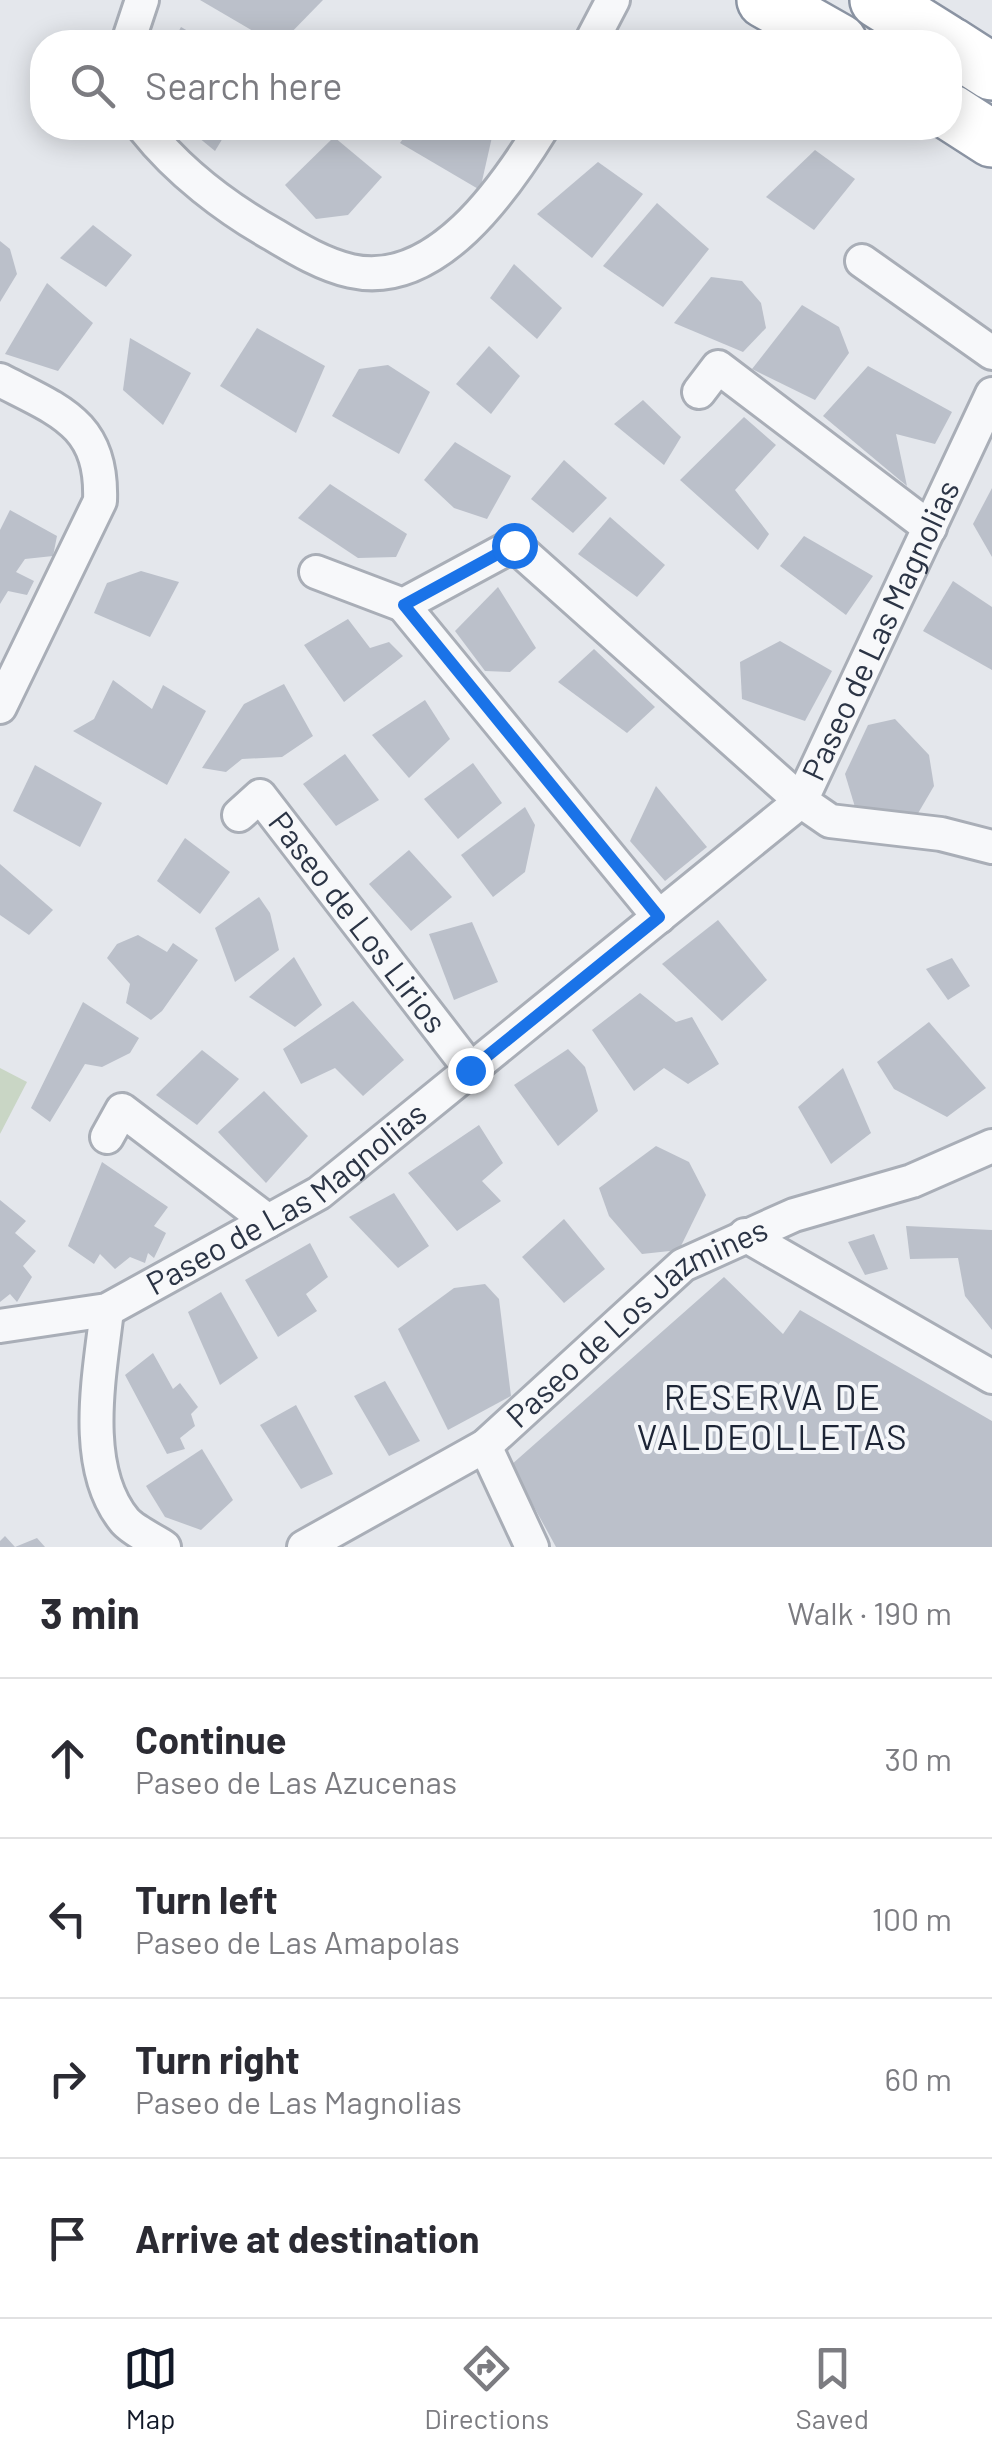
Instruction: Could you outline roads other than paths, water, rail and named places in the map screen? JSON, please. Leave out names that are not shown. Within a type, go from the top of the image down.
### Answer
[{"type":"highway","points":[[765,0],[818,30]]},
{"type":"highway","points":[[878,0],[925,30]]},
{"type":"highway","points":[[962,53],[992,72]]},
{"type":"highway","points":[[962,120],[992,139]]},
{"type":"street","points":[[132,30],[142,0]]},
{"type":"street","points":[[597,30],[612,1]]},
{"type":"street","points":[[156,140],[245,218],[304,253],[351,271],[379,272],[402,268],[430,254],[473,223],[534,140]]},
{"type":"street","points":[[862,261],[992,352]]},
{"type":"street","points":[[699,392],[718,367],[930,528]]},
{"type":"street","points":[[0,380],[66,414],[90,442],[101,476],[100,501],[0,707]]},
{"type":"street","name":"Paseo de Las Magnolias","points":[[0,1326],[107,1310],[319,1194],[801,802],[930,528],[979,456],[992,394]]},
{"type":"street","points":[[404,605],[514,545],[801,802],[830,821],[941,834],[992,847]]},
{"type":"street","points":[[316,572],[404,605],[659,917]]},
{"type":"street","name":"Paseo de Los Lirios","points":[[239,815],[260,796],[470,1070]]},
{"type":"street","points":[[107,1137],[122,1110],[268,1221]]},
{"type":"street","name":"Paseo de Los Jazmines","points":[[304,1547],[485,1446],[683,1264],[794,1215],[912,1182],[992,1146]]},
{"type":"street","points":[[744,1235],[992,1377]]},
{"type":"street","points":[[107,1310],[94,1422],[103,1479],[126,1522],[164,1547]]},
{"type":"street","points":[[485,1446],[532,1547]]},
{"type":"district","name":"RESERVA DE VALDEOLLETAS","points":[[773,1418]]}]
